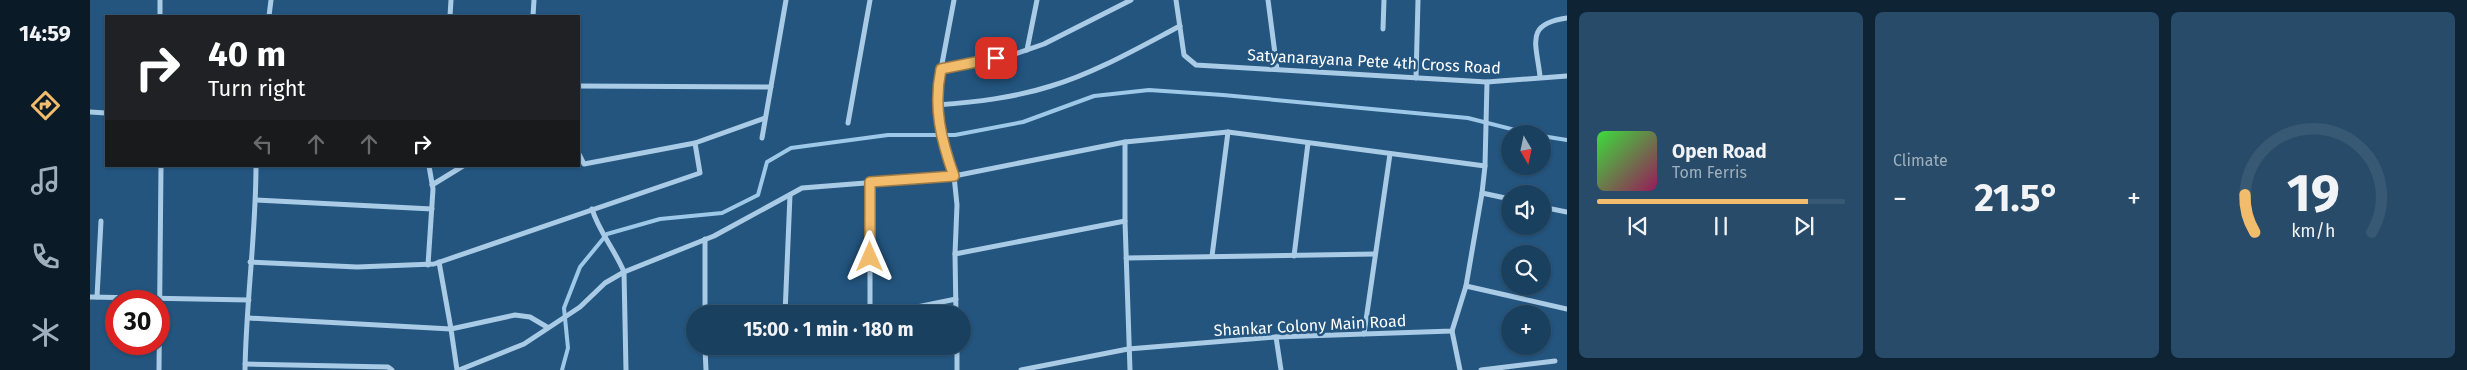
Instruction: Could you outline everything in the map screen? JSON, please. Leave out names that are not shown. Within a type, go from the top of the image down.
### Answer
[{"type":"street","points":[[160,0],[160,15]]},
{"type":"street","points":[[269,15],[271,0]]},
{"type":"street","points":[[450,15],[451,0]]},
{"type":"street","points":[[533,15],[534,0]]},
{"type":"street","points":[[762,138],[786,0]]},
{"type":"street","points":[[848,123],[870,0]]},
{"type":"street","points":[[954,0],[941,69],[937,105],[943,146],[954,176],[957,204],[955,254],[956,305]]},
{"type":"street","points":[[1027,50],[1037,0]]},
{"type":"street","points":[[941,69],[1015,54],[1044,44],[1131,0]]},
{"type":"street","points":[[937,105],[978,102],[1052,86],[1137,49],[1180,26],[1176,0]]},
{"type":"street","points":[[1268,0],[1277,69]]},
{"type":"street","points":[[1383,28],[1384,0]]},
{"type":"street","points":[[1416,78],[1418,0]]},
{"type":"street","points":[[1540,76],[1536,33],[1540,26],[1549,20],[1567,18]]},
{"type":"street","name":"Satyanarayana Pete 4th Cross Road","points":[[1180,26],[1184,55],[1196,65],[1487,82],[1540,76],[1567,76]]},
{"type":"street","points":[[1460,370],[1452,331],[1466,286],[1482,192],[1485,166],[1487,82]]},
{"type":"street","points":[[580,86],[771,87]]},
{"type":"street","points":[[90,112],[105,113]]},
{"type":"street","points":[[580,156],[584,164],[695,143],[765,118]]},
{"type":"street","points":[[439,262],[458,370],[524,344],[552,323],[580,306],[605,283],[624,272],[705,239],[802,188],[954,176],[1125,142],[1228,132],[1485,166]]},
{"type":"street","points":[[1212,256],[1228,132]]},
{"type":"street","points":[[1125,142],[1125,221],[1130,370]]},
{"type":"street","points":[[250,262],[357,267],[428,265],[700,173],[695,143]]},
{"type":"street","points":[[1294,256],[1308,143]]},
{"type":"street","points":[[1364,334],[1390,154]]},
{"type":"street","points":[[160,167],[161,290]]},
{"type":"street","points":[[256,167],[256,200],[250,262],[245,367],[388,367],[392,370]]},
{"type":"street","points":[[428,265],[432,209],[432,185],[429,167]]},
{"type":"street","points":[[432,185],[461,167]]},
{"type":"street","points":[[870,182],[870,305]]},
{"type":"street","points":[[1482,192],[1501,197]]},
{"type":"street","points":[[785,305],[790,195]]},
{"type":"street","points":[[256,200],[432,209]]},
{"type":"street","points":[[592,209],[602,232],[624,272],[626,370]]},
{"type":"street","points":[[1551,209],[1567,212]]},
{"type":"street","points":[[97,297],[101,220]]},
{"type":"street","points":[[955,254],[1125,221]]},
{"type":"street","points":[[705,239],[705,305]]},
{"type":"street","points":[[1126,258],[1375,254]]},
{"type":"street","points":[[1466,286],[1567,309]]},
{"type":"street","points":[[90,297],[105,297]]},
{"type":"street","points":[[170,298],[249,300]]},
{"type":"street","points":[[930,305],[956,300]]},
{"type":"street","points":[[248,318],[450,329],[515,315],[530,317],[547,328]]},
{"type":"street","name":"Shankar Colony Main Road","points":[[1021,370],[1128,350],[1276,337],[1452,331]]},
{"type":"street","points":[[1276,337],[1281,370]]},
{"type":"street","points":[[159,355],[159,370]]},
{"type":"street","points":[[705,355],[706,370]]},
{"type":"street","points":[[957,355],[957,370]]},
{"type":"street","points":[[1481,370],[1555,361]]},
{"type":"waterway","points":[[562,370],[568,348],[564,308],[580,267],[607,234],[660,219],[722,213],[758,195],[767,162],[791,148],[888,135],[955,135],[1023,122],[1094,96],[1149,90],[1468,118],[1501,126]]},
{"type":"waterway","points":[[1551,137],[1567,140]]},
{"type":"route","points":[[870,257],[870,182],[954,176],[943,146],[938,120],[938,85],[941,69],[996,58]]}]
